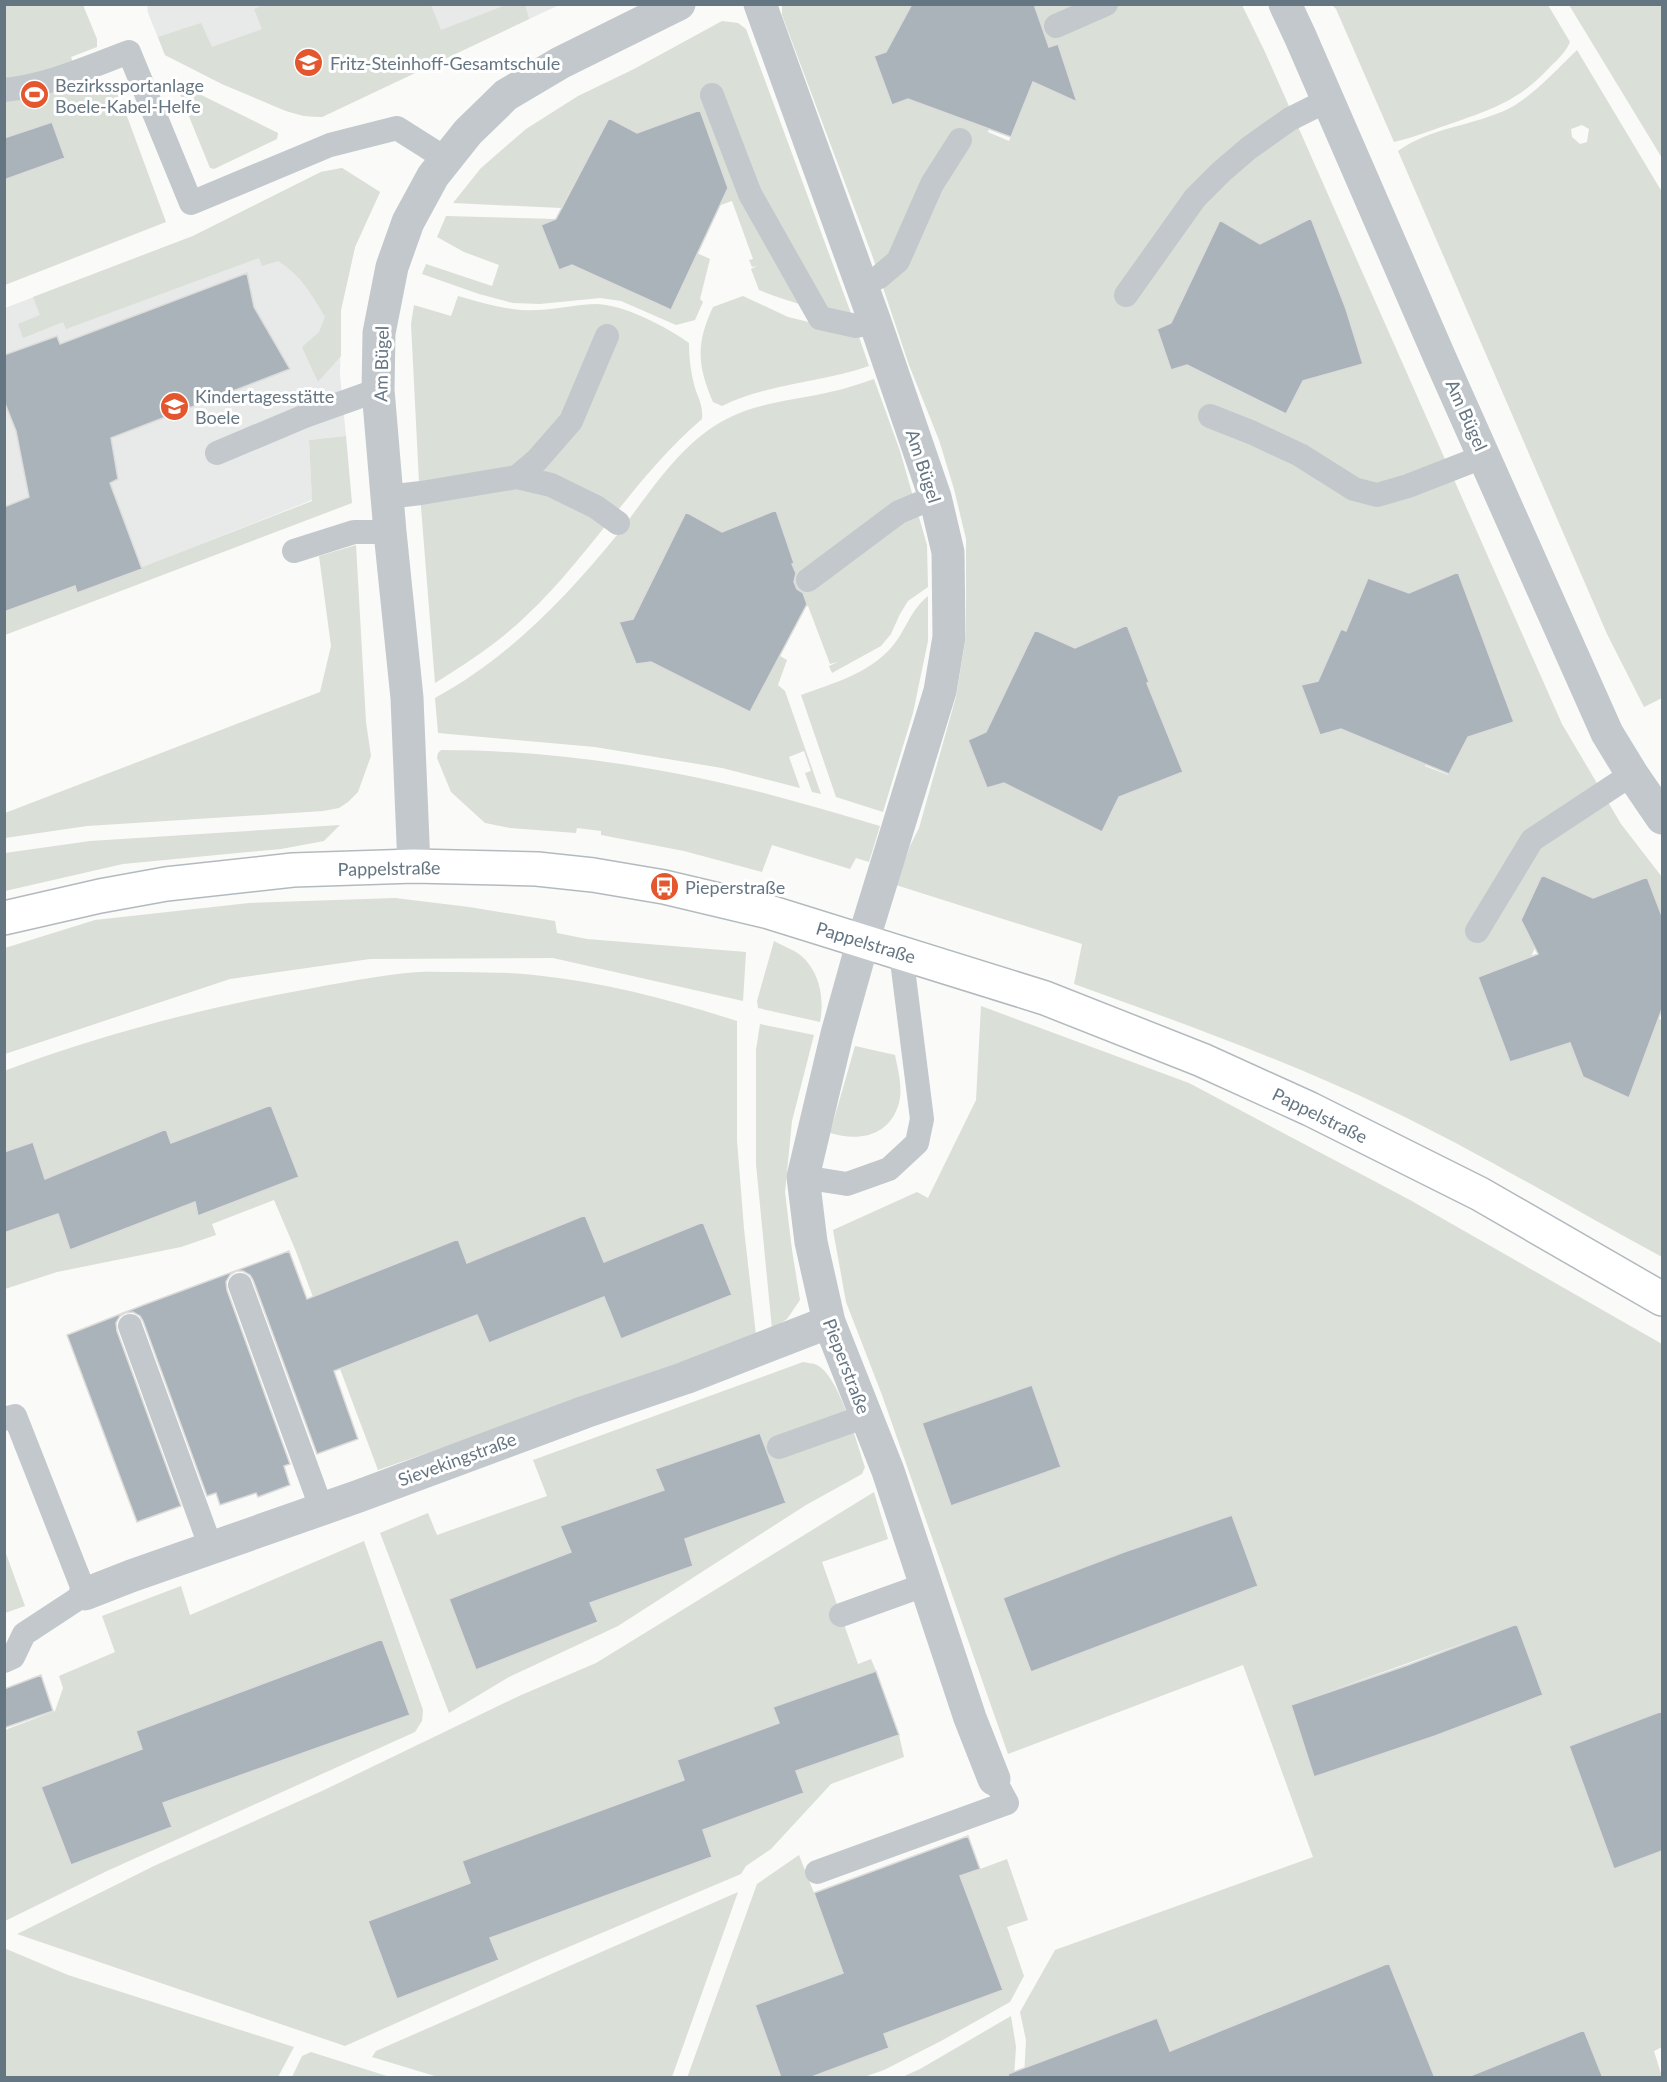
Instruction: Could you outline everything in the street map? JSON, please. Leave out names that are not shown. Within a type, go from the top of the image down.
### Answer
[{"type":"street","name":"Am Bügel","points":[[414,866],[407,698],[378,390],[379,333],[392,267],[408,222],[433,176],[468,132],[506,95],[560,63],[679,4]]},
{"type":"street","name":"Am Bügel","points":[[760,4],[875,322],[935,497],[948,552],[949,637],[940,691],[863,941]]},
{"type":"street","name":"Am Bügel","points":[[1285,4],[1607,733],[1662,818]]},
{"type":"street","name":"Pappelstraße","points":[[4,918],[100,896],[166,884],[292,870],[414,866],[537,869],[664,887],[769,912],[1045,998],[1202,1060],[1310,1109],[1480,1194],[1662,1299]]},
{"type":"street","name":"Pieperstraße","points":[[863,941],[837,1034],[803,1177],[811,1242],[829,1322],[888,1471],[970,1718],[994,1779]]},
{"type":"street","name":"Sievekingstraße","points":[[85,1594],[131,1575],[322,1510],[585,1412],[685,1378],[829,1322]]},
{"type":"lane","points":[[1056,26],[1106,4]]},
{"type":"lane","points":[[4,90],[18,89],[76,72],[129,52],[191,203],[330,145],[397,128],[446,159]]},
{"type":"lane","points":[[712,94],[750,194],[820,318],[856,326],[875,322]]},
{"type":"lane","points":[[1126,295],[1195,198],[1221,172],[1249,148],[1290,119],[1328,100]]},
{"type":"lane","points":[[861,285],[879,277],[898,261],[932,184],[960,140]]},
{"type":"lane","points":[[517,477],[537,460],[571,421],[607,336]]},
{"type":"lane","points":[[217,453],[305,416],[378,390]]},
{"type":"lane","points":[[1210,416],[1300,454],[1354,489],[1377,495],[1408,486],[1485,456]]},
{"type":"lane","points":[[387,497],[517,477],[550,485],[596,507],[618,523]]},
{"type":"lane","points":[[808,580],[899,512],[935,497]]},
{"type":"lane","points":[[294,551],[354,532],[390,532]]},
{"type":"lane","points":[[1477,931],[1532,840],[1632,774]]},
{"type":"lane","points":[[803,1177],[847,1184],[889,1169],[917,1143],[922,1119],[901,953]]},
{"type":"lane","points":[[240,1285],[322,1510]]},
{"type":"lane","points":[[130,1326],[211,1548]]},
{"type":"lane","points":[[4,1419],[15,1416],[85,1594],[24,1634],[14,1658],[4,1661]]},
{"type":"lane","points":[[778,1447],[866,1416]]},
{"type":"lane","points":[[841,1615],[927,1584]]},
{"type":"lane","points":[[817,1872],[1007,1803],[994,1779]]},
{"type":"shaded area","name":"Fritz-Steinhoff-Gesamtschule","points":[[266,4],[431,5],[441,30],[506,5],[525,5],[529,19],[322,117],[304,116],[286,111],[222,84],[165,55],[158,37],[201,23],[212,47],[262,29],[254,9]]},
{"type":"shaded area","points":[[5,5],[83,5],[97,39],[97,47],[71,57],[82,86],[114,81],[166,222],[5,285]]},
{"type":"shaded area","name":"Fritz-Steinhoff-Gesamtschule","points":[[147,5],[559,5],[322,117],[304,116],[286,111],[222,84],[165,55]]},
{"type":"shaded area","points":[[782,5],[921,5],[911,6],[898,30],[904,36],[896,48],[874,56],[920,94],[928,106],[957,117],[960,111],[990,126],[988,132],[1009,141],[1033,82],[1054,91],[1072,86],[1058,45],[1049,47],[1034,5],[1242,5],[1265,52],[1562,724],[1621,824],[1662,877],[1662,916],[1647,877],[1625,885],[1631,899],[1613,907],[1542,875],[1521,920],[1537,943],[1525,971],[1505,966],[1479,977],[1510,1061],[1547,1050],[1551,1036],[1579,1047],[1583,1077],[1628,1098],[1654,1031],[1643,1013],[1662,1020],[1662,1257],[1491,1162],[1348,1090],[1193,1027],[1074,984],[1082,944],[896,885],[919,828],[956,697],[966,636],[966,539],[939,440],[909,365],[872,255],[782,15]],"holes":[[[1311,219],[1346,309],[1363,364],[1339,371],[1315,359],[1285,414],[1187,365],[1171,369],[1157,329],[1171,323],[1220,220],[1268,249]],[[1458,572],[1479,627],[1469,630],[1487,681],[1498,677],[1514,722],[1494,728],[1489,717],[1476,722],[1448,775],[1425,766],[1429,756],[1355,724],[1301,685],[1337,675],[1331,652],[1341,629],[1355,635],[1358,602],[1368,578],[1424,599],[1440,580]],[[1127,625],[1152,730],[1164,725],[1183,772],[1158,782],[1155,773],[1130,774],[1102,832],[1004,783],[987,788],[969,740],[986,732],[1035,630],[1089,654],[1111,651],[1105,635]]]},
{"type":"shaded area","points":[[1332,5],[1548,5],[1570,42],[1562,55],[1538,79],[1503,104],[1477,115],[1394,142],[1336,9]]},
{"type":"shaded area","points":[[1569,5],[1662,5],[1662,158]]},
{"type":"shaded area","points":[[722,21],[738,23],[746,29],[852,316],[805,306],[759,290],[751,269],[757,266],[752,267],[749,260],[753,259],[732,201],[718,206],[718,160],[700,110],[675,119],[677,129],[656,143],[609,118],[561,208],[453,203],[481,168],[526,129],[578,96],[634,69]]},
{"type":"shaded area","points":[[1577,50],[1662,192],[1662,698],[1644,707],[1607,634],[1398,151],[1424,137],[1510,108],[1537,89]],"holes":[[[1582,125],[1589,129],[1587,142],[1580,144],[1572,137],[1571,129]]]},
{"type":"shaded area","points":[[181,85],[278,133],[277,139],[214,169],[210,168],[177,87]]},
{"type":"shaded area","name":"Kindertagesstätte Boele","points":[[342,168],[380,192],[355,247],[341,310],[340,375],[346,436],[309,440],[312,500],[77,593],[74,586],[5,612],[5,308],[193,236],[321,172]]},
{"type":"shaded area","points":[[342,168],[380,192],[355,247],[341,310],[341,356],[318,382],[302,347],[319,332],[325,317],[300,279],[278,261],[262,266],[259,258],[66,329],[63,322],[23,338],[18,324],[40,315],[33,297],[193,236],[321,172]]},
{"type":"shaded area","points":[[446,216],[555,219],[542,225],[559,270],[572,265],[671,310],[697,253],[710,259],[700,299],[703,302],[695,320],[676,325],[621,301],[600,298],[540,304],[513,303],[479,294],[422,274],[426,264],[492,286],[499,265],[464,252],[437,237]]},
{"type":"shaded area","points":[[458,296],[521,310],[606,305],[631,312],[669,330],[689,343],[692,373],[701,405],[702,419],[655,465],[572,568],[526,616],[482,652],[435,683],[419,482],[411,324],[414,305],[451,316]]},
{"type":"shaded area","points":[[743,296],[788,317],[858,334],[869,366],[758,392],[722,406],[713,402],[701,365],[701,343],[707,320],[713,307]]},
{"type":"shaded area","points":[[874,379],[900,451],[927,545],[928,587],[908,601],[891,634],[881,646],[832,673],[829,666],[838,662],[830,664],[808,606],[799,609],[785,566],[794,562],[775,510],[755,519],[760,527],[735,540],[686,512],[633,619],[620,622],[636,664],[651,662],[750,711],[780,656],[787,660],[778,685],[785,691],[821,794],[812,792],[805,773],[811,771],[804,751],[789,757],[800,788],[722,768],[595,747],[438,733],[435,698],[486,665],[534,626],[577,582],[676,459],[690,445],[721,422],[747,410],[836,391]]},
{"type":"shaded area","points":[[346,436],[352,503],[5,635],[5,612],[75,586],[78,592],[312,501],[309,440]]},
{"type":"shaded area","points":[[356,545],[366,722],[371,756],[358,792],[348,802],[339,808],[323,811],[87,826],[5,838],[5,813],[320,692],[331,646],[319,556]]},
{"type":"shaded area","points":[[928,596],[928,641],[913,713],[883,812],[836,797],[801,695],[870,666],[894,644],[916,609]]},
{"type":"shaded area","points":[[441,750],[557,756],[634,766],[748,789],[880,826],[869,862],[856,858],[850,869],[772,845],[762,872],[684,851],[601,835],[601,831],[577,828],[576,833],[510,828],[485,823],[451,792],[437,758]]},
{"type":"shaded area","points":[[340,825],[324,841],[281,849],[123,864],[5,891],[5,853],[90,841]]},
{"type":"shaded area","points":[[395,898],[555,921],[557,933],[587,939],[746,952],[743,1001],[553,958],[370,959],[230,979],[5,1054],[5,948],[95,920],[249,903]]},
{"type":"shaded area","points":[[774,941],[804,958],[815,974],[821,993],[820,1022],[758,1008],[757,1001]]},
{"type":"shaded area","points":[[420,972],[507,973],[560,978],[611,987],[737,1021],[737,1140],[756,1335],[658,1373],[378,1470],[295,1249],[274,1200],[212,1224],[216,1235],[181,1247],[57,1272],[5,1289],[5,1233],[58,1214],[70,1250],[195,1202],[199,1216],[298,1177],[271,1105],[171,1143],[166,1130],[45,1179],[33,1142],[5,1152],[4,1071],[105,1037],[241,1002],[390,975]],"holes":[[[585,1215],[604,1262],[703,1222],[732,1294],[622,1338],[604,1297],[489,1343],[477,1315],[377,1354],[349,1282],[457,1239],[467,1263]]]},
{"type":"shaded area","points":[[981,1006],[1189,1083],[1410,1200],[1662,1344],[1662,1731],[1656,1714],[1569,1746],[1614,1868],[1662,1851],[1662,2047],[1654,2051],[1662,2077],[1603,2077],[1584,2030],[1467,2077],[1317,2077],[1419,2037],[1389,1963],[1170,2051],[1157,2018],[1034,2065],[1024,2077],[1026,2040],[1020,2012],[1055,1950],[1313,1857],[1243,1665],[1008,1754],[882,1395],[846,1302],[833,1230],[917,1192],[928,1198],[976,1100]],"holes":[[[1032,1385],[1061,1467],[951,1506],[922,1423]],[[1232,1515],[1258,1586],[1031,1672],[1003,1598],[1124,1552]],[[1517,1624],[1359,1761],[1314,1777],[1291,1705]]]},
{"type":"shaded area","points":[[760,1024],[814,1035],[792,1121],[785,1192],[800,1300],[787,1319],[772,1329],[756,1164],[756,1050]]},
{"type":"shaded area","points":[[855,1046],[895,1055],[900,1079],[899,1103],[895,1114],[881,1129],[862,1136],[841,1136],[830,1133]]},
{"type":"shaded area","points":[[803,1362],[817,1365],[833,1382],[846,1411],[865,1467],[862,1474],[806,1505],[618,1626],[509,1677],[449,1713],[380,1533],[428,1513],[437,1535],[547,1496],[533,1460]],"holes":[[[761,1434],[785,1503],[685,1539],[693,1566],[590,1603],[598,1623],[476,1669],[450,1599],[571,1552],[560,1526],[664,1490],[655,1469]]]},
{"type":"shaded area","points":[[874,1492],[888,1539],[822,1562],[858,1664],[871,1659],[876,1671],[774,1707],[778,1723],[678,1760],[684,1780],[462,1861],[470,1883],[368,1921],[397,1998],[498,1961],[490,1938],[712,1857],[703,1830],[804,1793],[796,1771],[899,1735],[904,1757],[831,1784],[771,1849],[746,1866],[741,1874],[533,1962],[345,2046],[17,1934],[156,1865],[322,1791],[519,1696],[596,1663]]},
{"type":"shaded area","points":[[364,1541],[423,1710],[422,1721],[415,1732],[107,1871],[5,1921],[5,1730],[55,1711],[63,1688],[59,1676],[115,1652],[102,1616],[181,1586],[190,1615]],"holes":[[[382,1639],[410,1715],[163,1803],[171,1827],[71,1865],[41,1787],[142,1749],[136,1731]]]},
{"type":"shaded area","points":[[4,1548],[25,1606],[5,1613],[4,1613]]},
{"type":"shaded area","points":[[799,1855],[827,1926],[1007,1859],[1028,1920],[1007,1927],[1024,1976],[1010,2002],[884,2070],[864,2077],[809,2077],[889,2048],[884,2034],[1002,1990],[859,1967],[755,2005],[781,2077],[687,2078],[757,1884]]},
{"type":"shaded area","points":[[738,1892],[672,2077],[438,2077],[372,2057],[376,2051]]},
{"type":"shaded area","points":[[4,1948],[68,1975],[294,2047],[278,2077],[5,2077]]},
{"type":"shaded area","points":[[1011,2016],[1016,2047],[1014,2077],[900,2078],[920,2069]]},
{"type":"shaded area","points":[[311,2052],[390,2077],[292,2077],[302,2056]]},
{"type":"building","points":[[912,4],[1034,4],[1049,47],[1058,44],[1077,102],[1033,82],[1011,137],[908,99],[892,105],[874,56],[886,52]]},
{"type":"building","points":[[700,110],[728,188],[671,310],[572,265],[559,270],[541,225],[556,219],[609,118],[637,133]]},
{"type":"building","points":[[52,122],[65,158],[4,180],[4,138]]},
{"type":"building","points":[[1311,218],[1346,309],[1363,364],[1303,381],[1286,414],[1187,365],[1171,370],[1157,329],[1171,323],[1220,220],[1260,244]]},
{"type":"building","points":[[247,273],[254,307],[290,369],[111,438],[118,479],[110,483],[142,569],[77,593],[75,586],[4,612],[4,507],[29,497],[16,431],[4,401],[4,355],[57,336],[60,344]]},
{"type":"building","points":[[776,510],[794,563],[792,564],[796,573],[794,582],[797,589],[803,593],[807,604],[750,712],[651,662],[636,664],[619,622],[633,619],[686,512],[722,532]]},
{"type":"building","points":[[1458,572],[1514,722],[1468,737],[1449,774],[1341,729],[1320,735],[1301,685],[1318,681],[1341,629],[1346,631],[1368,578],[1409,593]]},
{"type":"building","points":[[1127,625],[1149,682],[1147,683],[1183,772],[1119,797],[1102,832],[1004,783],[987,788],[968,740],[986,732],[1035,630],[1075,648]]},
{"type":"building","points":[[1542,875],[1593,898],[1647,877],[1662,916],[1662,1009],[1629,1098],[1583,1077],[1570,1043],[1510,1062],[1478,977],[1538,954],[1521,920]]},
{"type":"building","points":[[271,1105],[299,1177],[198,1216],[195,1202],[70,1250],[58,1214],[4,1233],[4,1152],[33,1142],[45,1179],[166,1129],[171,1143]]},
{"type":"building","points":[[585,1215],[604,1262],[703,1222],[732,1295],[621,1339],[604,1297],[489,1343],[477,1315],[334,1371],[358,1439],[317,1454],[253,1280],[243,1271],[236,1271],[230,1275],[226,1282],[227,1290],[290,1464],[284,1466],[290,1485],[258,1497],[256,1493],[220,1505],[216,1493],[207,1496],[143,1321],[133,1312],[120,1316],[116,1323],[117,1331],[181,1506],[137,1522],[67,1335],[146,1304],[289,1251],[307,1299],[458,1239],[467,1263]]},
{"type":"building","points":[[1032,1385],[1061,1467],[951,1506],[922,1423]]},
{"type":"building","points":[[760,1433],[786,1503],[685,1539],[693,1566],[590,1603],[598,1622],[476,1670],[449,1599],[571,1552],[560,1526],[664,1490],[655,1469]]},
{"type":"building","points":[[1232,1515],[1258,1586],[1031,1672],[1003,1598],[1124,1552]]},
{"type":"building","points":[[1517,1624],[1543,1695],[1435,1736],[1314,1777],[1291,1705],[1408,1665]]},
{"type":"building","points":[[382,1639],[410,1715],[163,1803],[172,1827],[71,1865],[41,1787],[142,1749],[136,1731]]},
{"type":"building","points":[[876,1671],[899,1735],[796,1771],[804,1793],[703,1830],[712,1857],[490,1938],[499,1960],[397,1999],[368,1921],[470,1883],[462,1861],[684,1780],[677,1760],[779,1723],[773,1707]]},
{"type":"building","points":[[41,1675],[53,1711],[4,1728],[4,1689]]},
{"type":"building","points":[[1662,1711],[1662,1851],[1614,1869],[1569,1746]]},
{"type":"building","points":[[968,1836],[980,1869],[960,1876],[1003,1990],[884,2034],[889,2048],[809,2078],[781,2078],[755,2005],[843,1973],[814,1893]]},
{"type":"building","points":[[1389,1963],[1435,2078],[1009,2078],[1008,2074],[1157,2018],[1170,2051]]},
{"type":"building","points":[[1584,2030],[1603,2078],[1471,2078],[1470,2076]]},
{"type":"place","name":"Fritz-Steinhoff-Gesamtschule","points":[[309,63]]},
{"type":"place","name":"Bezirkssportanlage Boele-Kabel-Helfe","points":[[34,95]]},
{"type":"place","name":"Kindertagesstätte Boele","points":[[174,406]]},
{"type":"place","name":"Pieperstraße","points":[[664,887]]}]
